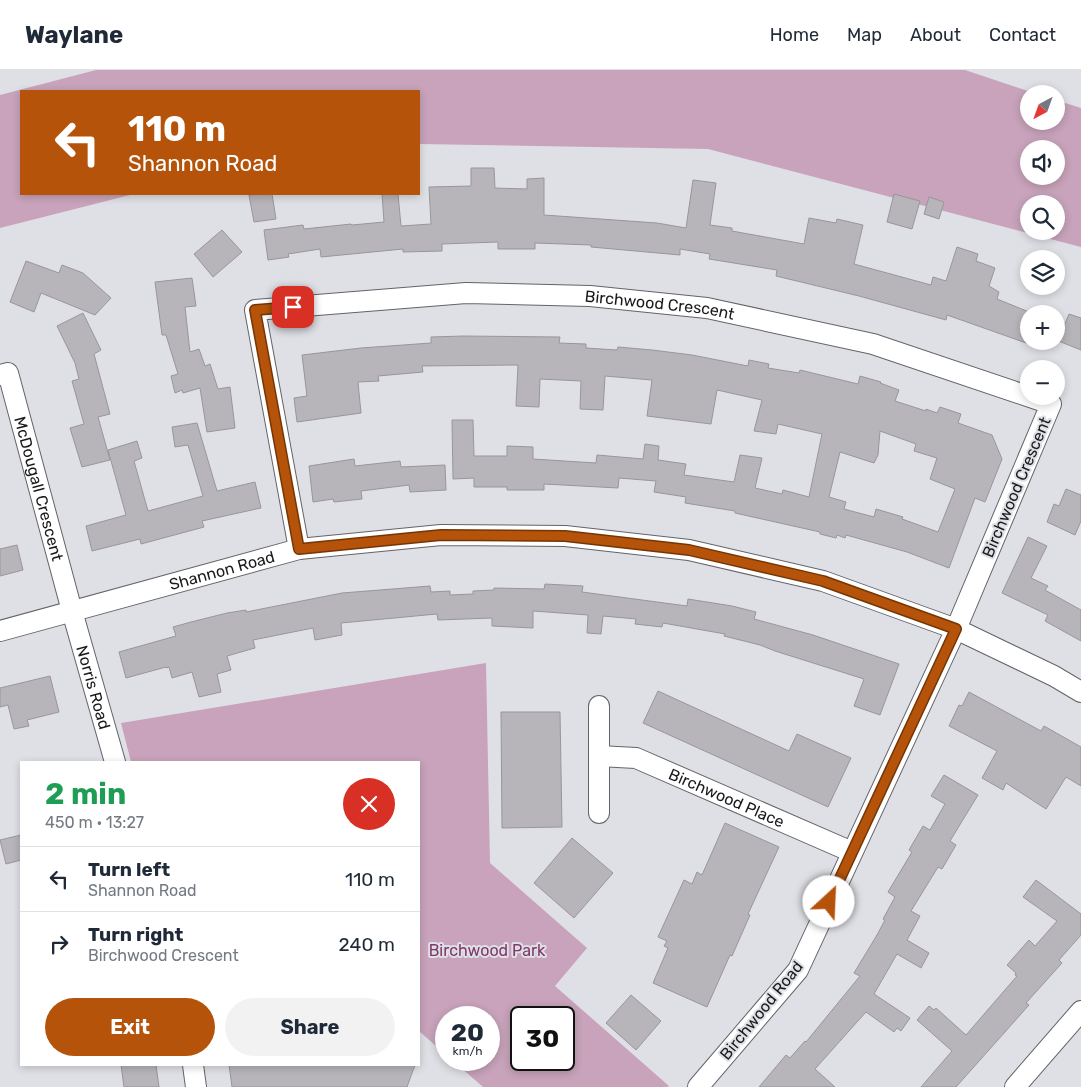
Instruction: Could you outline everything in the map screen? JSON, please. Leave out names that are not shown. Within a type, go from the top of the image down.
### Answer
[{"type":"street","name":"Birchwood Crescent","points":[[299,549],[255,310],[466,293],[590,296],[707,308],[873,344],[1051,404],[956,629]]},
{"type":"street","name":"McDougall Crescent","points":[[0,375],[8,373],[72,612]]},
{"type":"street","name":"Shannon Road","points":[[0,631],[299,549],[450,535],[565,536],[689,550],[823,581],[956,629],[1054,676],[1081,692]]},
{"type":"street","name":"Norris Road","points":[[72,612],[115,761]]},
{"type":"street","name":"Birchwood Road","points":[[698,1087],[798,970],[956,629]]},
{"type":"street","points":[[599,706],[599,813]]},
{"type":"street","name":"Birchwood Place","points":[[599,756],[636,758],[852,852]]},
{"type":"street","points":[[1015,1087],[1081,1011]]},
{"type":"street","points":[[193,1066],[196,1087]]},
{"type":"green space","points":[[96,70],[965,70],[1020,88],[1020,130],[1065,130],[1065,103],[1081,108],[1081,247],[1054,240],[1065,240],[1065,195],[1020,195],[1020,231],[708,149],[420,144],[420,90],[20,90],[20,195],[130,195],[0,228],[0,95]]},
{"type":"green space","name":"Birchwood Park","points":[[486,663],[490,863],[587,948],[555,986],[669,1086],[483,1087],[465,1071],[500,1071],[500,1006],[435,1006],[435,1045],[420,1032],[420,761],[131,761],[121,723]]},
{"type":"building","points":[[471,168],[494,168],[495,188],[527,189],[527,179],[544,178],[544,215],[657,223],[686,228],[693,180],[716,183],[710,225],[732,228],[732,231],[804,244],[809,218],[836,223],[837,219],[863,225],[854,264],[931,285],[933,277],[946,281],[957,247],[978,254],[976,261],[995,268],[989,286],[999,292],[997,299],[1020,308],[1020,341],[947,315],[946,320],[776,276],[777,270],[709,259],[710,254],[680,249],[680,255],[591,247],[591,245],[535,243],[535,249],[498,249],[498,242],[442,244],[442,251],[403,252],[403,249],[321,257],[320,249],[288,254],[289,257],[268,260],[264,230],[303,225],[304,229],[384,222],[382,195],[398,195],[401,226],[431,224],[429,187],[471,186]]},
{"type":"building","points":[[894,194],[920,201],[912,229],[887,222]]},
{"type":"building","points":[[249,195],[272,195],[276,219],[254,222]]},
{"type":"building","points":[[929,197],[944,202],[939,219],[924,214]]},
{"type":"building","points":[[222,230],[242,252],[213,277],[194,254]]},
{"type":"building","points":[[26,261],[59,273],[62,265],[83,273],[111,298],[95,315],[41,293],[34,312],[10,302]]},
{"type":"building","points":[[192,278],[196,306],[185,307],[190,352],[199,349],[205,366],[210,364],[218,389],[230,387],[235,428],[207,432],[200,388],[183,393],[182,390],[175,393],[171,376],[178,374],[166,335],[162,335],[155,282]]},
{"type":"building","points":[[83,313],[101,350],[94,354],[110,414],[98,417],[110,460],[82,467],[70,428],[84,424],[72,381],[79,379],[75,363],[57,326]]},
{"type":"building","points":[[1069,314],[1081,318],[1081,350],[1065,344],[1065,324]]},
{"type":"building","points":[[431,337],[560,337],[559,343],[586,344],[586,348],[617,350],[618,347],[652,350],[692,355],[748,366],[749,360],[769,364],[768,368],[799,373],[800,370],[858,384],[860,376],[899,390],[895,401],[926,411],[926,409],[937,413],[940,407],[961,414],[958,423],[992,435],[1002,459],[985,502],[975,498],[949,568],[907,552],[846,535],[845,538],[837,535],[836,538],[820,534],[820,532],[735,513],[735,511],[685,503],[686,497],[654,492],[656,481],[619,478],[618,488],[544,484],[544,490],[507,490],[507,487],[474,487],[474,478],[453,479],[452,420],[473,420],[474,456],[507,456],[507,446],[533,447],[533,459],[596,463],[597,455],[643,459],[645,444],[659,446],[658,460],[686,464],[684,475],[734,482],[740,455],[762,458],[755,488],[782,494],[783,490],[809,497],[822,434],[778,424],[776,434],[754,431],[762,400],[717,390],[711,424],[647,416],[652,380],[605,376],[603,410],[580,409],[581,381],[540,379],[539,407],[516,406],[518,365],[422,366],[423,372],[378,376],[379,381],[358,382],[361,413],[297,422],[294,398],[307,396],[302,355],[361,348],[431,343]],"holes":[[[880,431],[916,444],[914,451],[937,458],[930,479],[955,489],[938,532],[902,519],[903,517],[876,509],[874,517],[844,509],[846,502],[829,497],[840,452],[874,463],[878,455]]]},
{"type":"building","points":[[197,423],[217,491],[255,482],[261,508],[202,521],[204,527],[141,544],[140,539],[92,551],[86,526],[126,515],[108,450],[137,441],[142,458],[134,461],[148,511],[203,496],[188,445],[175,447],[172,427]]},
{"type":"building","points":[[354,459],[355,466],[400,461],[401,467],[445,465],[446,490],[410,492],[409,485],[361,491],[362,499],[334,502],[333,499],[313,502],[309,466]]},
{"type":"building","points":[[1066,489],[1081,495],[1081,521],[1075,535],[1047,522],[1054,504],[1059,506]]},
{"type":"building","points":[[1028,537],[1047,546],[1031,578],[1048,586],[1045,590],[1081,610],[1081,641],[1045,621],[1048,615],[1002,593]]},
{"type":"building","points":[[17,545],[23,570],[0,576],[0,549]]},
{"type":"building","points":[[545,584],[583,586],[582,592],[687,606],[688,599],[732,606],[756,612],[754,619],[813,635],[899,664],[880,715],[854,706],[864,679],[760,645],[724,636],[725,634],[663,623],[662,627],[635,624],[636,619],[603,616],[601,634],[587,633],[588,615],[533,611],[533,628],[492,626],[492,618],[438,620],[437,614],[341,623],[342,635],[315,640],[313,628],[253,640],[255,648],[227,656],[231,670],[217,674],[221,692],[199,697],[192,672],[172,678],[169,667],[166,667],[126,678],[119,652],[176,636],[173,627],[191,622],[227,613],[246,610],[246,612],[342,593],[430,586],[431,592],[450,591],[450,595],[473,594],[473,591],[494,590],[494,588],[544,589]]},
{"type":"building","points":[[50,676],[59,712],[27,720],[29,726],[14,729],[8,705],[0,707],[0,688]]},
{"type":"building","points":[[658,691],[789,751],[797,734],[851,758],[828,807],[643,723]]},
{"type":"building","points":[[969,692],[1041,731],[1044,726],[1081,747],[1081,786],[1066,777],[1046,809],[1006,783],[1003,790],[982,778],[997,751],[949,726],[959,705],[962,706]]},
{"type":"building","points":[[501,712],[560,712],[562,827],[502,828]]},
{"type":"building","points":[[944,775],[978,795],[950,841],[956,845],[942,869],[938,867],[911,911],[920,916],[907,940],[929,953],[921,968],[897,954],[874,994],[910,1018],[901,1031],[897,1028],[894,1032],[866,1012],[815,1069],[835,1087],[759,1087],[786,1055],[790,1058],[806,1042],[860,976],[854,973],[877,935],[895,897],[888,892],[912,852],[909,850],[923,826],[930,830],[945,804],[931,796]]},
{"type":"building","points":[[725,823],[779,847],[748,914],[750,915],[732,956],[730,955],[707,1007],[653,983],[668,948],[664,946],[667,941],[658,937],[684,880],[692,884],[697,872],[702,875]]},
{"type":"building","points":[[20,835],[20,860],[6,864],[0,840]]},
{"type":"building","points":[[572,838],[613,873],[574,918],[534,883]]},
{"type":"building","points":[[1036,880],[1081,914],[1081,935],[1059,960],[1062,963],[1026,1003],[1029,1005],[956,1087],[921,1087],[952,1051],[917,1020],[929,1006],[934,1010],[936,1008],[966,1035],[1017,976],[1007,965],[1029,940],[1035,946],[1057,921],[1023,897]]},
{"type":"building","points":[[631,995],[661,1021],[636,1050],[606,1023]]},
{"type":"building","points":[[121,1066],[156,1066],[159,1087],[124,1087]]},
{"type":"building","points":[[229,1066],[415,1066],[407,1087],[232,1087]]},
{"type":"route","points":[[293,307],[255,310],[299,549],[441,535],[565,536],[689,550],[823,581],[956,629],[829,902]]}]
